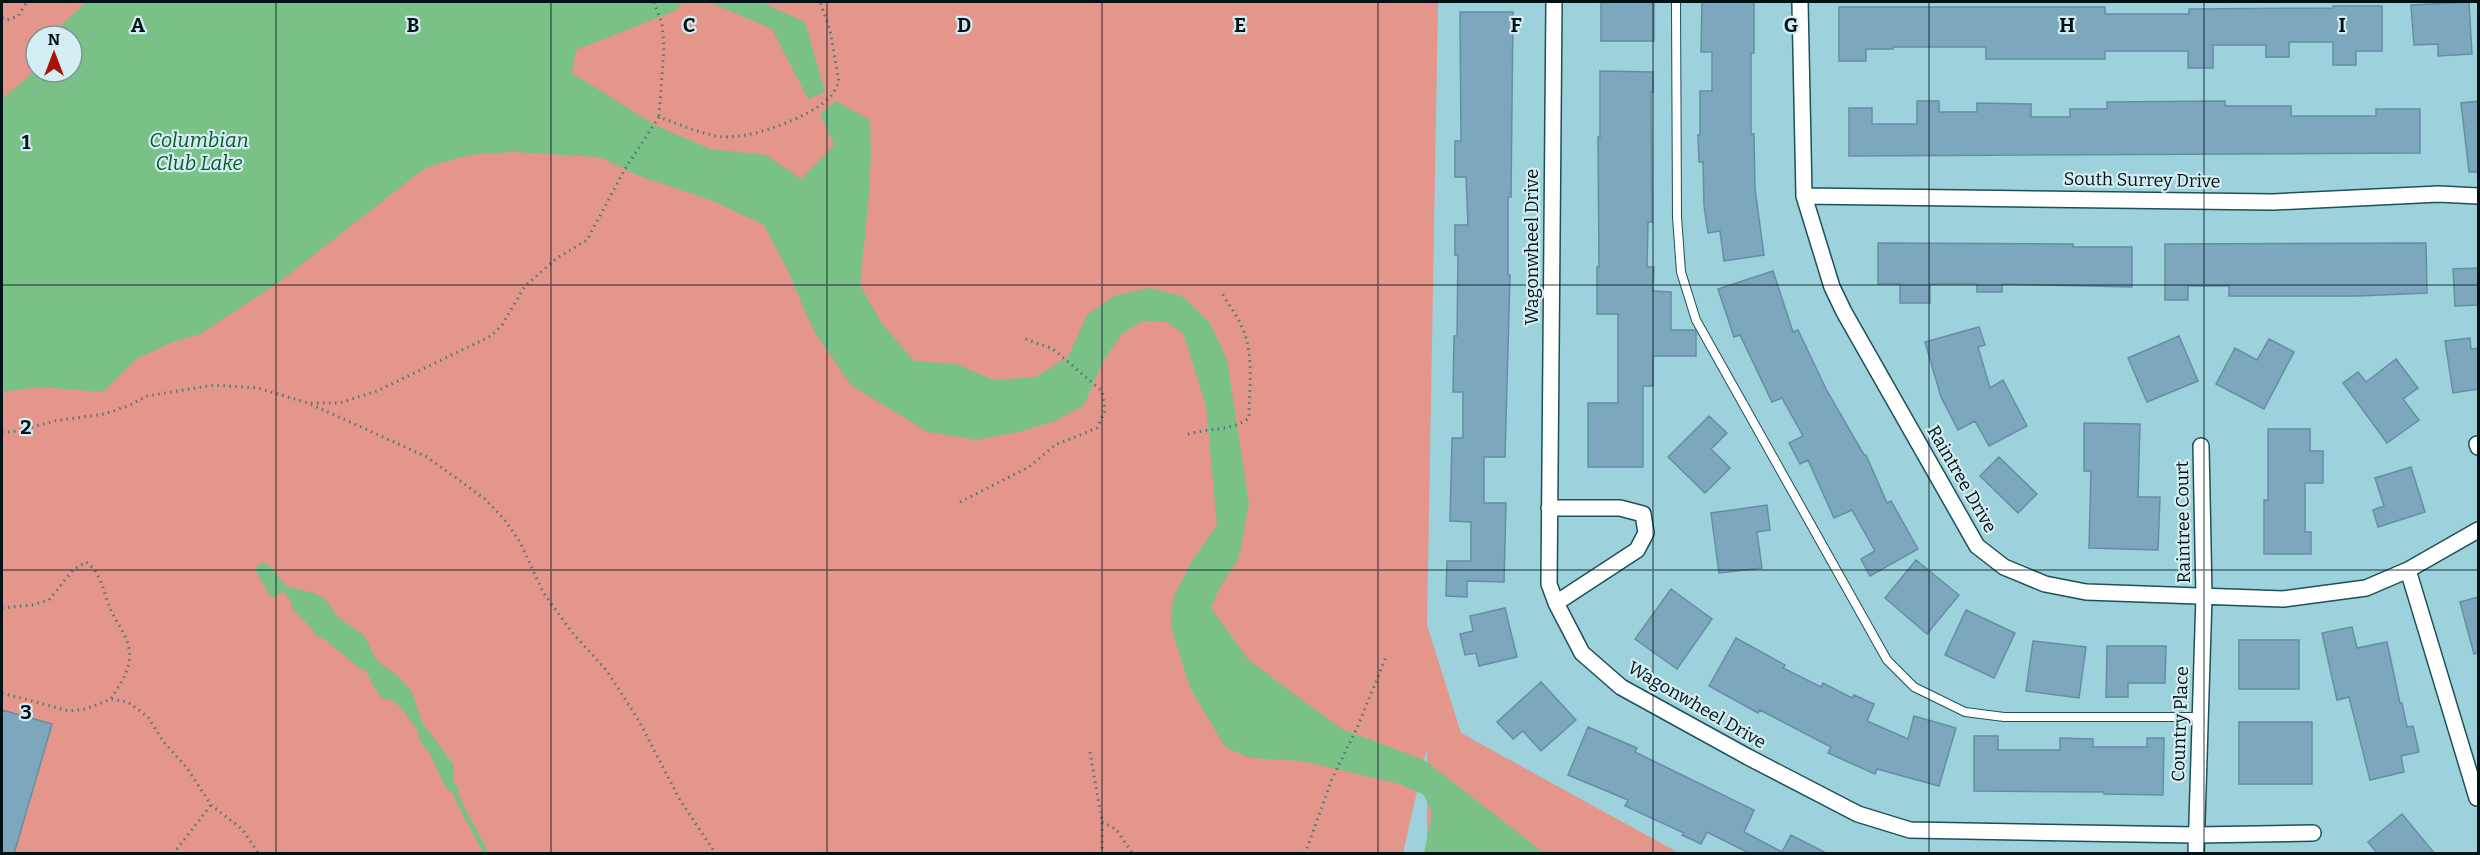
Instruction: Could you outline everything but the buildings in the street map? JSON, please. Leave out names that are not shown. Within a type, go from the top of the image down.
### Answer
[{"type":"street","name":"Wagonwheel Drive","points":[[1554,2],[1550,584],[1556,603],[1582,653],[1621,687],[1748,758],[1857,814],[1910,830],[2196,835],[2313,834]]},
{"type":"street","name":"Raintree Drive","points":[[1800,2],[1804,196],[1833,287],[1844,312],[1977,546],[2004,567],[2045,584],[2086,592],[2283,599],[2366,588],[2408,570],[2478,530]]},
{"type":"street","name":"South Surrey Drive","points":[[1804,196],[2273,202],[2439,194],[2478,196]]},
{"type":"street","name":"Raintree Court","points":[[2201,446],[2204,596]]},
{"type":"street","points":[[1550,508],[1620,508],[1642,514],[1646,533],[1637,550],[1556,603]]},
{"type":"street","points":[[2408,570],[2477,798]]},
{"type":"street","name":"Country Place","points":[[2196,854],[2204,596]]},
{"type":"lane","points":[[1676,2],[1677,217],[1681,272],[1696,320],[1887,660],[1914,687],[1965,712],[2004,717],[2200,717]]},
{"type":"path","points":[[2,18],[7,20],[18,16],[27,2]]},
{"type":"path","points":[[308,403],[340,403],[377,391],[491,336],[502,325],[525,286],[557,258],[587,240],[626,169],[659,117],[664,46],[662,24],[654,2]]},
{"type":"path","points":[[659,117],[719,137],[748,134],[774,128],[807,112],[830,97],[839,82],[830,30],[820,2]]},
{"type":"path","points":[[1188,434],[1240,425],[1249,418],[1251,367],[1242,326],[1222,293]]},
{"type":"path","points":[[960,502],[1029,467],[1055,445],[1098,428],[1105,411],[1102,392],[1053,349],[1023,338]]},
{"type":"path","points":[[2,432],[104,414],[128,406],[147,396],[214,385],[258,388],[308,403],[427,457],[485,499],[504,519],[520,542],[543,592],[572,631],[607,671],[639,721],[680,800],[716,854]]},
{"type":"path","points":[[2,608],[32,605],[49,600],[74,570],[86,562],[93,567],[110,608],[122,628],[130,660],[124,678],[111,699]]},
{"type":"path","points":[[1305,854],[1332,779],[1357,728],[1386,657]]},
{"type":"path","points":[[2,693],[69,711],[111,699],[128,702],[147,717],[163,741],[187,768],[211,805],[242,829],[259,854]]},
{"type":"path","points":[[1090,752],[1102,822],[1102,854]]},
{"type":"path","points":[[173,854],[211,805]]},
{"type":"path","points":[[1102,822],[1116,829],[1133,854]]},
{"type":"shaded area","points":[[2,2],[1438,2],[1427,625],[1461,733],[1679,853],[1427,853],[1427,748],[1403,853],[2,854]]},
{"type":"water","name":"Columbian Club Lake","points":[[86,2],[682,2],[677,10],[576,50],[572,73],[655,125],[710,149],[766,155],[801,179],[834,145],[820,114],[836,101],[870,120],[871,155],[868,206],[860,285],[881,322],[914,361],[956,364],[994,380],[1036,377],[1068,357],[1087,315],[1114,296],[1149,288],[1182,296],[1210,323],[1227,360],[1249,503],[1239,558],[1221,585],[1211,608],[1248,659],[1291,692],[1342,729],[1424,760],[1544,853],[1424,853],[1432,813],[1424,795],[1400,784],[1302,761],[1250,758],[1225,747],[1190,688],[1171,627],[1173,597],[1193,559],[1217,525],[1206,406],[1183,333],[1166,322],[1142,321],[1122,334],[1103,361],[1084,405],[1055,421],[1018,432],[977,440],[928,432],[851,385],[816,334],[791,277],[764,225],[713,201],[639,176],[599,157],[514,152],[468,155],[425,168],[279,282],[200,334],[173,342],[136,359],[103,392],[39,387],[2,392],[2,99],[24,80],[24,84],[84,84],[84,24],[63,24]]},
{"type":"water","points":[[709,2],[761,2],[805,22],[825,92],[808,99],[772,29]]},
{"type":"water","points":[[259,564],[267,564],[271,567],[286,586],[324,598],[340,619],[364,635],[377,661],[398,676],[412,692],[422,722],[454,765],[454,783],[459,788],[458,792],[450,792],[430,754],[419,740],[418,731],[394,701],[384,699],[378,694],[365,670],[359,668],[323,638],[316,636],[292,608],[284,592],[278,594],[276,598],[269,595],[255,569]]},
{"type":"waterway","points":[[455,792],[486,854]]}]
